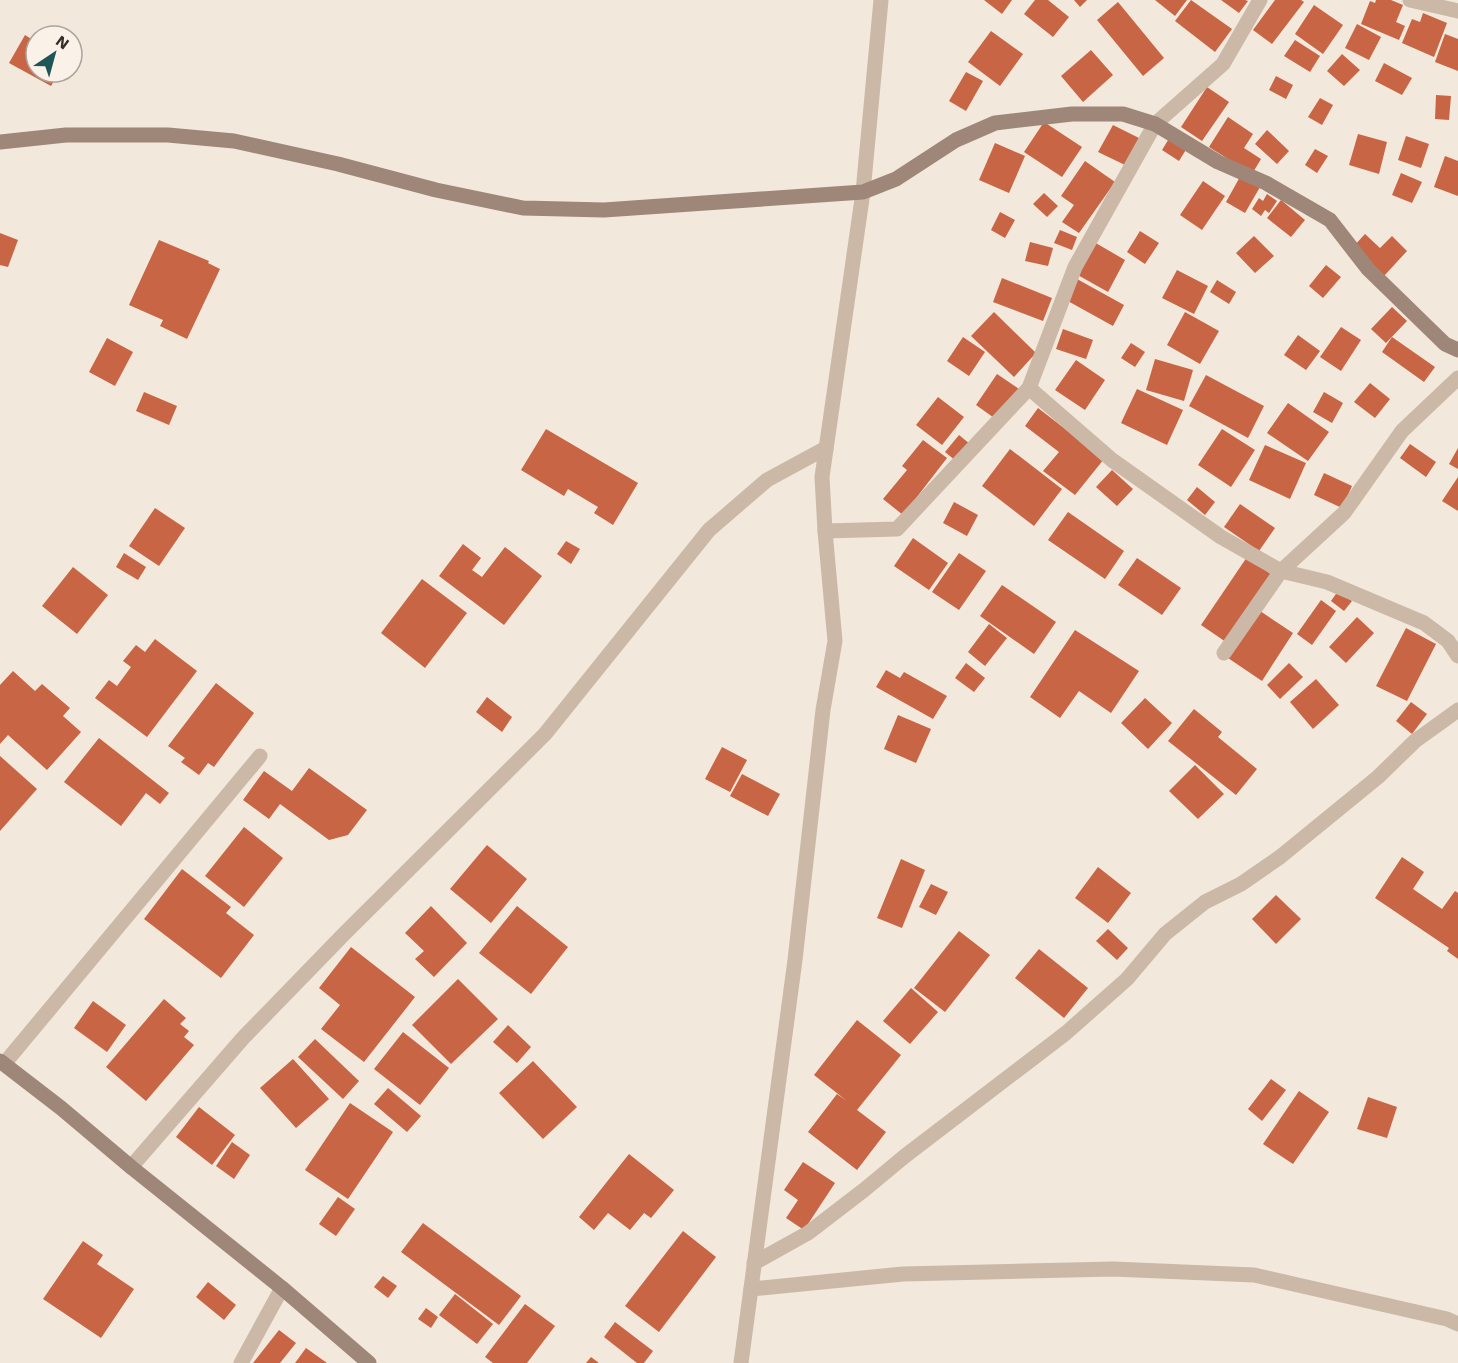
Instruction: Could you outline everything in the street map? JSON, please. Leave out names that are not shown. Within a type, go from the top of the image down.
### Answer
[{"type":"street","points":[[741,1363],[795,960],[823,710],[836,641],[822,477],[863,192],[881,0]]},
{"type":"street","points":[[825,531],[897,529],[1029,388],[1075,267],[1155,124],[1223,64],[1260,0]]},
{"type":"street","points":[[1410,0],[1458,11]]},
{"type":"street","points":[[0,142],[66,135],[168,135],[234,141],[339,164],[436,190],[524,208],[604,210],[863,192],[896,179],[956,140],[995,123],[1072,114],[1123,114],[1155,124],[1218,162],[1266,183],[1330,220],[1368,269],[1445,344],[1458,350]]},
{"type":"street","points":[[1224,653],[1281,571],[1344,513],[1402,431],[1458,378]]},
{"type":"street","points":[[1029,388],[1113,460],[1221,537],[1281,571],[1327,582],[1424,623],[1448,641],[1458,656]]},
{"type":"street","points":[[131,1167],[251,1030],[545,734],[709,530],[767,480],[826,448]]},
{"type":"street","points":[[754,1263],[808,1233],[1066,1033],[1127,979],[1165,934],[1205,903],[1241,884],[1280,857],[1378,777],[1415,741],[1458,710]]},
{"type":"street","points":[[260,756],[2,1062],[282,1288],[369,1363]]},
{"type":"street","points":[[751,1289],[903,1274],[1113,1269],[1254,1275],[1447,1319],[1458,1324]]},
{"type":"street","points":[[241,1363],[282,1288]]},
{"type":"building","points":[[984,0],[1012,0],[1002,14]]},
{"type":"building","points":[[1035,0],[1048,0],[1069,17],[1053,37],[1024,14]]},
{"type":"building","points":[[1074,0],[1087,0],[1080,7]]},
{"type":"building","points":[[1155,0],[1187,0],[1175,16]]},
{"type":"building","points":[[1191,0],[1232,29],[1215,52],[1175,21]]},
{"type":"building","points":[[1221,0],[1245,0],[1248,1],[1239,13]]},
{"type":"building","points":[[1275,0],[1304,2],[1272,44],[1253,30]]},
{"type":"building","points":[[1376,0],[1391,0],[1403,5],[1396,22],[1405,26],[1399,40],[1361,24],[1370,1],[1375,3]]},
{"type":"building","points":[[1118,2],[1164,58],[1143,76],[1097,20]]},
{"type":"building","points":[[1314,5],[1343,25],[1323,54],[1295,34]]},
{"type":"building","points":[[1423,13],[1447,23],[1434,57],[1402,43],[1412,19],[1420,22]]},
{"type":"building","points":[[1357,24],[1381,37],[1369,60],[1345,48]]},
{"type":"building","points":[[991,31],[1023,54],[1000,86],[968,62]]},
{"type":"building","points":[[1445,34],[1458,39],[1458,71],[1435,62]]},
{"type":"building","points":[[24,37],[24,71],[9,63]]},
{"type":"building","points":[[1295,40],[1320,56],[1310,72],[1284,56]]},
{"type":"building","points":[[1091,50],[1113,75],[1083,102],[1061,76]]},
{"type":"building","points":[[1342,54],[1360,70],[1344,86],[1327,71]]},
{"type":"building","points":[[1384,63],[1412,78],[1402,95],[1375,81]]},
{"type":"building","points":[[966,72],[983,81],[966,111],[949,101]]},
{"type":"building","points":[[1276,76],[1293,85],[1286,99],[1269,90]]},
{"type":"building","points":[[1207,87],[1229,102],[1202,141],[1181,127]]},
{"type":"building","points":[[1436,95],[1451,96],[1449,120],[1435,119]]},
{"type":"building","points":[[1320,98],[1333,105],[1322,125],[1308,117]]},
{"type":"building","points":[[1228,117],[1253,134],[1244,148],[1261,159],[1252,174],[1209,147]]},
{"type":"building","points":[[1044,122],[1082,147],[1062,177],[1024,152]]},
{"type":"building","points":[[1113,125],[1139,138],[1125,165],[1098,152]]},
{"type":"building","points":[[1267,130],[1289,151],[1277,164],[1255,144]]},
{"type":"building","points":[[1358,134],[1387,142],[1379,174],[1349,165]]},
{"type":"building","points":[[1406,136],[1429,144],[1421,168],[1398,160]]},
{"type":"building","points":[[1170,137],[1187,148],[1179,161],[1162,150]]},
{"type":"building","points":[[995,143],[1025,156],[1009,193],[979,180]]},
{"type":"building","points":[[1315,149],[1328,156],[1317,173],[1305,165]]},
{"type":"building","points":[[1445,156],[1458,161],[1458,196],[1434,187]]},
{"type":"building","points":[[1085,161],[1115,182],[1079,233],[1062,222],[1074,205],[1061,196]]},
{"type":"building","points":[[1401,173],[1422,182],[1412,203],[1392,195]]},
{"type":"building","points":[[1241,175],[1260,187],[1245,213],[1226,202]]},
{"type":"building","points":[[1203,181],[1225,196],[1202,230],[1180,215]]},
{"type":"building","points":[[1044,193],[1058,206],[1047,217],[1033,204]]},
{"type":"building","points":[[1267,194],[1277,201],[1269,213],[1265,210],[1261,216],[1252,209],[1259,198],[1263,201]]},
{"type":"building","points":[[1281,200],[1305,220],[1291,237],[1267,218]]},
{"type":"building","points":[[1000,212],[1015,220],[1005,238],[991,230]]},
{"type":"building","points":[[1060,230],[1077,237],[1072,250],[1054,243]]},
{"type":"building","points":[[1140,231],[1159,243],[1145,264],[1127,252]]},
{"type":"building","points":[[0,233],[18,240],[8,267],[0,265]]},
{"type":"building","points":[[1365,234],[1380,248],[1392,236],[1407,251],[1384,276],[1353,247]]},
{"type":"building","points":[[1254,236],[1274,256],[1255,273],[1236,253]]},
{"type":"building","points":[[159,240],[209,261],[208,263],[220,269],[187,339],[160,326],[163,320],[129,305]]},
{"type":"building","points":[[1030,242],[1053,248],[1048,266],[1025,261]]},
{"type":"building","points":[[1094,242],[1125,260],[1108,292],[1076,274]]},
{"type":"building","points":[[1326,265],[1341,277],[1323,298],[1309,286]]},
{"type":"building","points":[[1177,270],[1208,286],[1194,314],[1162,298]]},
{"type":"building","points":[[1002,278],[1052,298],[1043,321],[993,302]]},
{"type":"building","points":[[1077,279],[1124,305],[1113,326],[1066,300]]},
{"type":"building","points":[[1217,280],[1236,292],[1229,304],[1210,292]]},
{"type":"building","points":[[1392,307],[1407,321],[1386,343],[1371,329]]},
{"type":"building","points":[[994,312],[1036,353],[1014,377],[971,336]]},
{"type":"building","points":[[1185,312],[1219,331],[1200,364],[1167,345]]},
{"type":"building","points":[[1341,327],[1361,340],[1341,371],[1320,357]]},
{"type":"building","points":[[1063,329],[1093,340],[1086,359],[1056,349]]},
{"type":"building","points":[[1298,335],[1320,351],[1306,370],[1284,355]]},
{"type":"building","points":[[963,337],[985,352],[969,376],[947,361]]},
{"type":"building","points":[[1392,337],[1435,367],[1424,382],[1382,352]]},
{"type":"building","points":[[107,338],[133,352],[115,386],[89,372]]},
{"type":"building","points":[[1131,343],[1145,352],[1135,367],[1121,358]]},
{"type":"building","points":[[1155,359],[1193,370],[1184,401],[1146,390]]},
{"type":"building","points":[[1076,360],[1105,380],[1085,410],[1055,390]]},
{"type":"building","points":[[997,374],[1019,389],[997,420],[976,405]]},
{"type":"building","points":[[1206,375],[1264,406],[1248,438],[1189,406]]},
{"type":"building","points":[[1370,383],[1390,399],[1375,418],[1354,402]]},
{"type":"building","points":[[1137,389],[1183,410],[1167,445],[1121,423]]},
{"type":"building","points":[[144,392],[177,406],[169,425],[136,411]]},
{"type":"building","points":[[1324,392],[1343,403],[1332,423],[1313,412]]},
{"type":"building","points":[[938,397],[964,417],[942,445],[916,425]]},
{"type":"building","points":[[1288,403],[1329,432],[1308,461],[1267,433]]},
{"type":"building","points":[[1038,408],[1104,459],[1075,495],[1043,471],[1059,452],[1025,426]]},
{"type":"building","points":[[546,429],[638,483],[613,525],[594,513],[598,507],[568,489],[564,496],[521,470]]},
{"type":"building","points":[[1222,429],[1255,450],[1231,487],[1198,465]]},
{"type":"building","points":[[959,435],[970,444],[956,461],[945,452]]},
{"type":"building","points":[[923,440],[947,458],[903,515],[883,499],[907,470],[902,466]]},
{"type":"building","points":[[1410,444],[1436,462],[1426,477],[1400,458]]},
{"type":"building","points":[[1265,445],[1306,463],[1290,499],[1249,480]]},
{"type":"building","points":[[1458,448],[1458,469],[1449,464]]},
{"type":"building","points":[[1010,449],[1062,489],[1034,526],[982,486]]},
{"type":"building","points":[[1112,470],[1133,489],[1117,506],[1096,487]]},
{"type":"building","points":[[1324,473],[1352,486],[1342,508],[1314,495]]},
{"type":"building","points":[[1458,477],[1458,511],[1442,501]]},
{"type":"building","points":[[1197,487],[1215,502],[1205,515],[1187,500]]},
{"type":"building","points":[[954,502],[978,515],[967,536],[943,523]]},
{"type":"building","points":[[1240,504],[1275,528],[1259,551],[1224,527]]},
{"type":"building","points":[[155,508],[185,528],[159,566],[129,546]]},
{"type":"building","points":[[1068,512],[1124,551],[1105,579],[1048,540]]},
{"type":"building","points":[[913,538],[948,563],[929,590],[894,566]]},
{"type":"building","points":[[566,541],[580,549],[571,564],[557,554]]},
{"type":"building","points":[[463,544],[481,558],[472,570],[482,577],[505,547],[542,576],[504,625],[439,576]]},
{"type":"building","points":[[124,553],[146,567],[138,580],[116,567]]},
{"type":"building","points":[[959,553],[986,571],[959,610],[932,592]]},
{"type":"building","points":[[1247,557],[1272,575],[1226,642],[1201,625]]},
{"type":"building","points":[[1137,558],[1181,588],[1162,615],[1118,585]]},
{"type":"building","points":[[73,567],[108,595],[77,634],[42,606]]},
{"type":"building","points":[[422,579],[467,613],[425,668],[381,633]]},
{"type":"building","points":[[1002,585],[1056,622],[1034,654],[980,616]]},
{"type":"building","points":[[1338,591],[1352,601],[1344,611],[1331,601]]},
{"type":"building","points":[[1321,600],[1336,611],[1312,645],[1297,634]]},
{"type":"building","points":[[1260,611],[1293,633],[1262,681],[1228,658]]},
{"type":"building","points":[[1357,617],[1374,633],[1346,663],[1329,647]]},
{"type":"building","points":[[989,624],[1007,638],[985,666],[968,652]]},
{"type":"building","points":[[1406,628],[1436,644],[1407,701],[1376,686]]},
{"type":"building","points":[[1075,630],[1139,671],[1111,713],[1079,691],[1060,718],[1030,697]]},
{"type":"building","points":[[155,639],[197,671],[147,737],[95,698],[109,680],[117,686],[131,667],[123,661],[136,645],[145,652]]},
{"type":"building","points":[[966,663],[985,678],[974,692],[955,678]]},
{"type":"building","points":[[1289,663],[1303,677],[1280,699],[1267,685]]},
{"type":"building","points":[[886,670],[900,678],[904,672],[947,696],[933,719],[876,687]]},
{"type":"building","points":[[13,671],[35,691],[42,684],[70,708],[63,716],[81,732],[47,770],[8,735],[0,744],[0,685]]},
{"type":"building","points":[[1316,679],[1339,705],[1313,729],[1290,702]]},
{"type":"building","points":[[216,683],[254,713],[214,767],[208,763],[199,775],[181,762],[185,758],[168,746]]},
{"type":"building","points":[[487,697],[512,717],[502,732],[476,712]]},
{"type":"building","points":[[1145,698],[1172,723],[1148,749],[1121,723]]},
{"type":"building","points":[[1411,702],[1427,714],[1412,734],[1396,721]]},
{"type":"building","points":[[1194,709],[1222,732],[1218,737],[1257,769],[1236,795],[1168,741]]},
{"type":"building","points":[[898,715],[931,729],[916,763],[884,749]]},
{"type":"building","points":[[99,738],[169,793],[160,804],[146,793],[121,826],[64,782]]},
{"type":"building","points":[[722,747],[747,760],[730,792],[705,779]]},
{"type":"building","points":[[0,756],[37,789],[0,831]]},
{"type":"building","points":[[1195,765],[1224,794],[1198,819],[1169,791]]},
{"type":"building","points":[[309,768],[367,810],[348,835],[329,840],[280,804],[269,819],[243,800],[264,771],[292,791]]},
{"type":"building","points":[[742,774],[780,794],[768,816],[730,796]]},
{"type":"building","points":[[244,827],[283,858],[244,907],[205,876]]},
{"type":"building","points":[[487,845],[527,879],[491,923],[450,889]]},
{"type":"building","points":[[1402,857],[1424,872],[1413,889],[1442,909],[1455,891],[1458,893],[1458,959],[1447,951],[1449,948],[1375,898]]},
{"type":"building","points":[[901,859],[925,870],[902,928],[877,918]]},
{"type":"building","points":[[1098,867],[1131,893],[1108,923],[1075,898]]},
{"type":"building","points":[[182,869],[231,907],[226,913],[254,935],[221,978],[144,919]]},
{"type":"building","points":[[931,884],[948,892],[936,915],[919,907]]},
{"type":"building","points":[[1276,895],[1301,919],[1276,944],[1252,919]]},
{"type":"building","points":[[431,906],[467,943],[434,977],[415,959],[424,951],[405,933]]},
{"type":"building","points":[[517,906],[568,947],[531,994],[479,953]]},
{"type":"building","points":[[1108,929],[1128,948],[1117,960],[1096,941]]},
{"type":"building","points":[[959,931],[990,955],[945,1012],[914,988]]},
{"type":"building","points":[[351,947],[415,997],[364,1062],[321,1029],[340,1005],[319,988]]},
{"type":"building","points":[[1039,949],[1088,988],[1064,1018],[1015,978]]},
{"type":"building","points":[[458,979],[498,1019],[451,1064],[412,1025]]},
{"type":"building","points":[[911,988],[938,1012],[910,1044],[883,1021]]},
{"type":"building","points":[[164,999],[186,1018],[180,1024],[189,1031],[184,1037],[194,1045],[146,1101],[106,1067]]},
{"type":"building","points":[[93,1001],[126,1025],[107,1052],[74,1028]]},
{"type":"building","points":[[857,1020],[901,1055],[857,1110],[886,1132],[857,1170],[808,1132],[837,1094],[847,1101],[814,1075]]},
{"type":"building","points":[[508,1025],[531,1047],[517,1063],[493,1042]]},
{"type":"building","points":[[403,1032],[449,1068],[420,1105],[374,1069]]},
{"type":"building","points":[[315,1039],[359,1081],[343,1099],[298,1057]]},
{"type":"building","points":[[293,1059],[329,1099],[296,1128],[260,1088]]},
{"type":"building","points":[[533,1061],[577,1107],[543,1139],[499,1093]]},
{"type":"building","points":[[1271,1079],[1286,1090],[1262,1121],[1248,1109]]},
{"type":"building","points":[[388,1088],[421,1116],[407,1132],[374,1104]]},
{"type":"building","points":[[1299,1091],[1329,1112],[1293,1164],[1263,1144]]},
{"type":"building","points":[[1368,1097],[1397,1107],[1387,1138],[1357,1129]]},
{"type":"building","points":[[350,1103],[393,1132],[348,1199],[305,1170]]},
{"type":"building","points":[[199,1107],[235,1135],[212,1165],[176,1137]]},
{"type":"building","points":[[232,1142],[250,1155],[234,1179],[216,1166]]},
{"type":"building","points":[[629,1154],[674,1190],[651,1218],[644,1213],[630,1230],[608,1213],[594,1230],[579,1217]]},
{"type":"building","points":[[803,1162],[835,1183],[804,1230],[786,1218],[798,1200],[784,1190]]},
{"type":"building","points":[[338,1197],[355,1209],[336,1236],[319,1224]]},
{"type":"building","points":[[423,1223],[521,1296],[499,1325],[401,1252]]},
{"type":"building","points":[[683,1231],[716,1257],[659,1332],[625,1306]]},
{"type":"building","points":[[83,1241],[103,1255],[97,1264],[134,1289],[101,1338],[43,1299]]},
{"type":"building","points":[[383,1276],[397,1286],[388,1298],[374,1287]]},
{"type":"building","points":[[208,1282],[236,1305],[224,1320],[196,1297]]},
{"type":"building","points":[[455,1294],[493,1324],[477,1344],[439,1315]]},
{"type":"building","points":[[525,1304],[555,1326],[527,1363],[493,1363],[485,1357]]},
{"type":"building","points":[[426,1308],[438,1317],[431,1328],[418,1319]]},
{"type":"building","points":[[615,1322],[653,1351],[644,1363],[637,1363],[604,1337]]},
{"type":"building","points":[[279,1330],[296,1343],[280,1363],[253,1363]]},
{"type":"building","points":[[306,1348],[327,1363],[295,1363]]},
{"type":"building","points":[[591,1357],[599,1363],[586,1363]]}]
